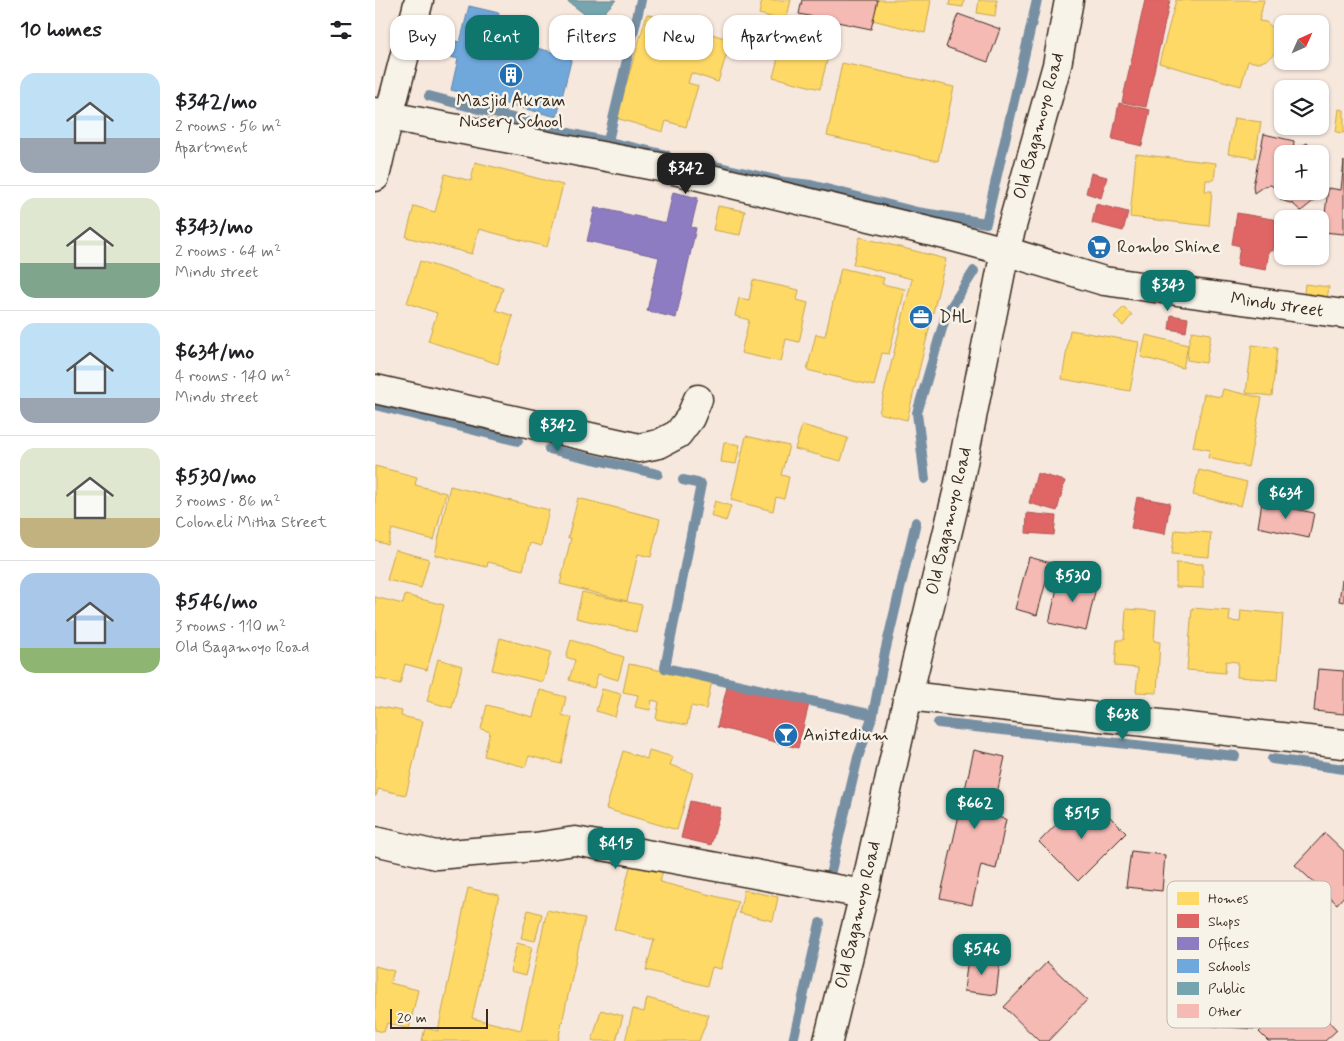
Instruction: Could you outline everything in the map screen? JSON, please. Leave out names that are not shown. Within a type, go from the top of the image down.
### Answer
[{"type":"street","points":[[375,177],[382,114],[419,0]]},
{"type":"street","name":"Old Bagamoyo Road","points":[[828,1041],[957,493],[1005,251],[1057,65],[1069,0]]},
{"type":"street","name":"Mindu street","points":[[382,114],[665,168],[943,235],[1005,251],[1104,281],[1344,314]]},
{"type":"street","points":[[375,389],[639,448],[659,444],[677,434],[690,418],[698,398]]},
{"type":"street","points":[[908,696],[1344,744]]},
{"type":"street","points":[[375,841],[436,855],[535,847],[575,841],[864,894]]},
{"type":"building: Homes","points":[[762,0],[791,0],[787,15],[759,14]]},
{"type":"building: Homes","points":[[848,0],[931,0],[925,33],[844,13]]},
{"type":"building: Homes","points":[[950,0],[964,0],[963,7],[949,5]]},
{"type":"building: Homes","points":[[979,0],[997,0],[995,16],[977,13]]},
{"type":"building: Homes","points":[[1176,0],[1264,0],[1259,21],[1266,22],[1274,30],[1274,55],[1259,63],[1248,61],[1241,86],[1159,63]]},
{"type":"building: Homes","points":[[645,21],[645,60],[713,60],[713,34],[723,38],[723,60],[725,60],[718,82],[691,73],[688,83],[698,86],[686,127],[666,121],[663,132],[616,118],[633,60],[635,60]]},
{"type":"building: Homes","points":[[778,60],[827,60],[820,89],[773,77]]},
{"type":"building: Homes","points":[[842,63],[954,87],[938,161],[827,136]]},
{"type":"building: Homes","points":[[1339,109],[1344,110],[1344,133],[1336,132]]},
{"type":"building: Homes","points":[[1234,118],[1261,122],[1255,158],[1228,154]]},
{"type":"building: Homes","points":[[1136,154],[1216,163],[1214,180],[1206,180],[1205,191],[1212,191],[1209,226],[1130,217]]},
{"type":"building: Homes","points":[[475,162],[563,185],[547,247],[479,229],[472,254],[406,237],[414,206],[435,212],[445,174],[471,181]]},
{"type":"building: Homes","points":[[718,206],[745,211],[740,235],[713,230]]},
{"type":"building: Homes","points":[[860,237],[946,259],[907,420],[879,413],[912,279],[853,264]]},
{"type":"building: Homes","points":[[420,261],[503,288],[496,310],[513,316],[498,364],[428,341],[437,313],[407,303]]},
{"type":"building: Homes","points":[[841,268],[884,278],[882,284],[905,289],[889,354],[882,353],[874,386],[807,370],[816,334],[825,336]]},
{"type":"building: Homes","points":[[753,280],[799,290],[797,300],[808,303],[799,342],[786,339],[781,362],[741,353],[749,320],[735,316],[739,298],[749,300]]},
{"type":"building: Homes","points":[[1305,284],[1329,287],[1326,305],[1303,302]]},
{"type":"building: Homes","points":[[1124,307],[1132,315],[1123,326],[1114,317]]},
{"type":"building: Homes","points":[[1070,330],[1139,342],[1130,391],[1062,379]]},
{"type":"building: Homes","points":[[1192,331],[1211,334],[1206,363],[1187,360],[1188,345]]},
{"type":"building: Homes","points":[[1146,335],[1188,345],[1183,368],[1141,357]]},
{"type":"building: Homes","points":[[1252,345],[1277,348],[1272,396],[1246,393]]},
{"type":"building: Homes","points":[[1223,389],[1262,398],[1248,467],[1208,458],[1210,450],[1193,447],[1204,394],[1221,397]]},
{"type":"building: Homes","points":[[802,425],[848,438],[841,461],[795,449]]},
{"type":"building: Homes","points":[[746,436],[789,446],[781,475],[789,477],[784,499],[776,497],[773,511],[731,500]]},
{"type":"building: Homes","points":[[724,442],[740,445],[736,464],[721,462]]},
{"type":"building: Homes","points":[[375,466],[417,477],[415,485],[446,493],[434,540],[392,529],[388,545],[375,541]]},
{"type":"building: Homes","points":[[1199,470],[1247,482],[1241,506],[1193,495]]},
{"type":"building: Homes","points":[[450,486],[549,510],[541,546],[530,543],[523,570],[488,562],[487,567],[435,555]]},
{"type":"building: Homes","points":[[578,498],[660,519],[651,557],[638,554],[627,601],[560,584],[571,538],[568,538]]},
{"type":"building: Homes","points":[[715,501],[731,506],[726,521],[711,516]]},
{"type":"building: Homes","points":[[1175,530],[1211,533],[1209,557],[1172,554]]},
{"type":"building: Homes","points":[[395,550],[429,559],[421,588],[387,580]]},
{"type":"building: Homes","points":[[1176,563],[1203,564],[1203,588],[1176,587]]},
{"type":"building: Homes","points":[[582,592],[642,605],[636,632],[576,618]]},
{"type":"building: Homes","points":[[405,595],[444,605],[427,670],[405,664],[400,684],[375,678],[375,597],[403,604]]},
{"type":"building: Homes","points":[[1192,608],[1230,611],[1229,621],[1240,622],[1241,610],[1283,614],[1278,680],[1237,677],[1238,662],[1226,661],[1225,673],[1187,670]]},
{"type":"building: Homes","points":[[1126,609],[1156,611],[1154,641],[1160,642],[1157,693],[1136,692],[1138,668],[1115,666],[1117,640],[1124,640]]},
{"type":"building: Homes","points":[[500,638],[551,652],[543,682],[492,670]]},
{"type":"building: Homes","points":[[571,640],[624,657],[618,680],[598,674],[594,688],[569,680],[575,660],[566,657]]},
{"type":"building: Homes","points":[[438,659],[462,666],[452,708],[427,701]]},
{"type":"building: Homes","points":[[629,664],[712,681],[706,709],[691,706],[687,725],[656,719],[659,702],[652,700],[650,710],[635,707],[638,695],[623,692]]},
{"type":"building: Homes","points":[[602,689],[621,694],[615,717],[596,711]]},
{"type":"building: Homes","points":[[540,690],[566,697],[562,715],[572,718],[561,764],[529,756],[525,767],[484,756],[490,732],[481,729],[487,705],[533,717]]},
{"type":"building: Homes","points":[[375,706],[402,711],[401,716],[423,721],[406,795],[378,789],[375,796]]},
{"type":"building: Homes","points":[[649,750],[673,757],[670,765],[693,773],[677,830],[606,809],[623,751],[647,759]]},
{"type":"building: Homes","points":[[632,859],[664,867],[660,882],[738,902],[721,969],[712,967],[707,986],[646,970],[654,940],[614,929]]},
{"type":"building: Homes","points":[[468,888],[499,895],[472,1018],[521,1030],[547,910],[585,918],[558,1041],[422,1041],[425,1028],[438,1031]]},
{"type":"building: Homes","points":[[744,890],[778,897],[773,921],[739,913]]},
{"type":"building: Homes","points":[[528,910],[542,914],[535,941],[521,938]]},
{"type":"building: Homes","points":[[517,943],[532,947],[525,976],[510,972]]},
{"type":"building: Homes","points":[[375,966],[394,971],[390,983],[418,990],[409,1029],[387,1023],[384,1032],[375,1030]]},
{"type":"building: Homes","points":[[647,998],[709,1015],[699,1041],[625,1041],[633,1009],[644,1012]]},
{"type":"building: Homes","points":[[601,1010],[623,1016],[616,1041],[592,1041]]},
{"type":"building: Shops","points":[[1145,0],[1170,0],[1146,107],[1122,102]]},
{"type":"building: Shops","points":[[1119,103],[1150,110],[1142,146],[1112,139]]},
{"type":"building: Shops","points":[[1091,173],[1107,177],[1101,198],[1086,193]]},
{"type":"building: Shops","points":[[1096,204],[1128,212],[1123,231],[1092,223]]},
{"type":"building: Shops","points":[[1237,213],[1274,219],[1274,245],[1273,251],[1269,251],[1266,270],[1237,265],[1240,246],[1232,244]]},
{"type":"building: Shops","points":[[1171,315],[1188,318],[1186,332],[1169,329]]},
{"type":"building: Shops","points":[[1037,473],[1065,481],[1057,511],[1029,503]]},
{"type":"building: Shops","points":[[1137,497],[1170,503],[1165,534],[1131,528]]},
{"type":"building: Shops","points":[[1027,513],[1056,516],[1054,535],[1026,533]]},
{"type":"building: Shops","points":[[728,683],[809,704],[798,748],[717,727]]},
{"type":"building: Shops","points":[[690,801],[721,808],[711,845],[681,838]]},
{"type":"building: Offices","points":[[673,192],[698,198],[691,227],[696,228],[676,318],[647,311],[659,257],[587,241],[595,207],[666,223]]},
{"type":"building: Schools","name":"Masjid Akram Nusery School","points":[[469,6],[499,13],[498,15],[467,15]]},
{"type":"building: Schools","name":"Masjid Akram Nusery School","points":[[465,22],[465,60],[539,60],[539,49],[549,51],[549,60],[571,60],[557,117],[451,90],[458,59],[455,58],[455,41],[460,42]]},
{"type":"building: Public","points":[[566,0],[616,0],[602,15],[586,15]]},
{"type":"building: Other","points":[[802,0],[878,0],[871,29],[841,23],[841,15],[799,14]]},
{"type":"building: Other","points":[[958,14],[1000,29],[988,62],[946,47]]},
{"type":"building: Other","points":[[1264,134],[1294,141],[1294,145],[1274,145],[1274,188],[1271,185],[1264,186],[1254,193],[1253,186]]},
{"type":"building: Other","points":[[1344,161],[1344,234],[1329,233],[1329,210],[1326,210],[1327,200],[1329,200],[1329,188],[1341,190]]},
{"type":"building: Other","points":[[1281,200],[1315,200],[1302,210]]},
{"type":"building: Other","points":[[1262,502],[1314,513],[1309,538],[1258,527]]},
{"type":"building: Other","points":[[1029,557],[1051,563],[1037,615],[1015,609]]},
{"type":"building: Other","points":[[1060,575],[1097,583],[1086,631],[1049,623]]},
{"type":"building: Other","points":[[1342,580],[1344,580],[1344,602],[1339,601]]},
{"type":"building: Other","points":[[1318,669],[1344,671],[1344,714],[1314,711]]},
{"type":"building: Other","points":[[974,750],[1005,757],[992,816],[1006,819],[996,869],[981,865],[972,905],[940,898]]},
{"type":"building: Other","points":[[1079,801],[1098,820],[1105,812],[1126,833],[1078,881],[1039,842]]},
{"type":"building: Other","points":[[1325,833],[1344,851],[1344,896],[1337,904],[1331,898],[1331,881],[1312,881],[1295,865]]},
{"type":"building: Other","points":[[1131,851],[1165,855],[1162,891],[1126,887]]},
{"type":"building: Other","points":[[968,957],[1000,961],[996,995],[964,991]]},
{"type":"building: Other","points":[[1047,962],[1087,1000],[1048,1041],[1039,1041],[1004,1007]]},
{"type":"building: Other","points":[[1331,1024],[1337,1030],[1325,1041],[1268,1041],[1259,1032],[1263,1028],[1331,1028]]},
{"type":"waterway","points":[[608,141],[641,0]]},
{"type":"waterway","points":[[698,162],[785,182],[811,185],[917,212],[986,223],[1037,0]]},
{"type":"waterway","points":[[429,96],[577,135],[666,155]]},
{"type":"waterway","points":[[925,479],[917,413],[946,315],[974,271]]},
{"type":"waterway","points":[[375,405],[518,441]]},
{"type":"waterway","points":[[549,449],[658,474]]},
{"type":"waterway","points":[[683,480],[701,484],[665,668],[873,715]]},
{"type":"waterway","points":[[829,879],[858,757],[873,715],[885,652],[916,522]]},
{"type":"waterway","points":[[938,723],[1235,756]]},
{"type":"waterway","points":[[1272,759],[1344,769]]},
{"type":"waterway","points":[[793,1041],[820,923]]},
{"type":"place","name":"Masjid Akram Nusery School","points":[[511,75]]},
{"type":"place","name":"Rombo Shine","points":[[1099,247]]},
{"type":"place","name":"DHL","points":[[921,317]]},
{"type":"place","name":"Anistedium","points":[[786,735]]}]
